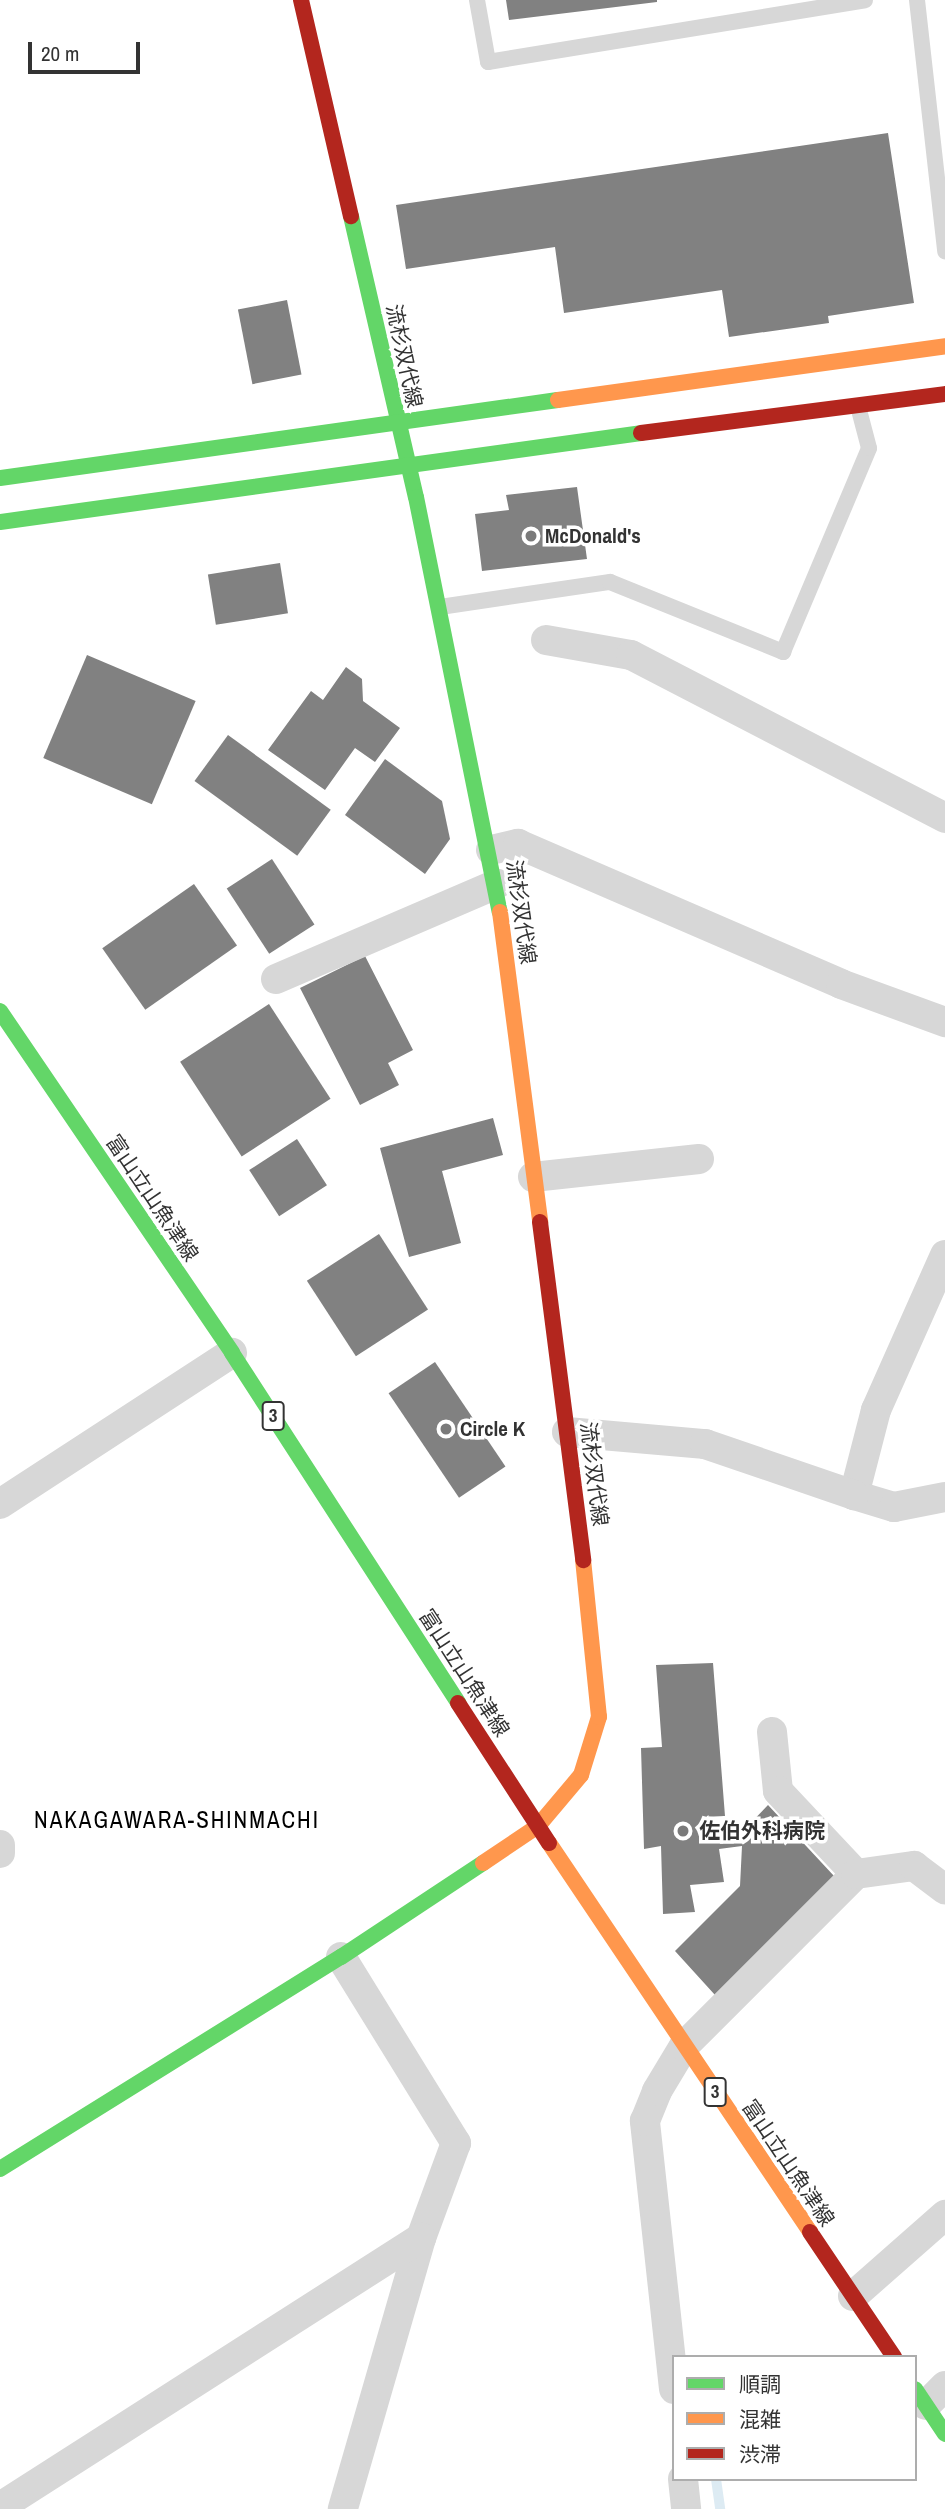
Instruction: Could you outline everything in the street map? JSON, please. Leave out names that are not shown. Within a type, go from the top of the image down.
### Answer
[{"type":"main road","name":"流杉双代線","points":[[0,2169],[341,1956],[538,1826],[582,1775],[599,1717],[567,1432],[497,884],[409,462],[397,425],[301,0]]},
{"type":"main road","points":[[0,478],[397,425],[945,346]]},
{"type":"main road","points":[[0,522],[409,462],[945,394]]},
{"type":"main road","name":"富山立山魚津線","points":[[0,1011],[232,1353],[538,1826],[893,2355]]},
{"type":"main road","points":[[929,2393],[945,2434]]},
{"type":"street","points":[[546,640],[631,655],[945,818]]},
{"type":"street","points":[[491,850],[518,844],[841,984],[945,1021]]},
{"type":"street","points":[[276,979],[497,884]]},
{"type":"street","points":[[533,1177],[699,1159]]},
{"type":"street","points":[[854,1495],[876,1410],[945,1255]]},
{"type":"street","points":[[0,1504],[232,1353]]},
{"type":"street","points":[[567,1432],[705,1444],[894,1507],[945,1497]]},
{"type":"street","points":[[772,1732],[778,1791],[856,1874]]},
{"type":"street","points":[[0,1844],[0,1853]]},
{"type":"street","points":[[672,2371],[645,2121],[684,2046],[856,1874],[914,1866],[945,1889]]},
{"type":"street","points":[[341,1956],[456,2143],[421,2238],[343,2509]]},
{"type":"street","points":[[853,2296],[945,2215]]},
{"type":"street","points":[[0,2507],[421,2238]]},
{"type":"street","points":[[683,2481],[687,2509]]},
{"type":"lane","points":[[477,0],[488,62],[865,0]]},
{"type":"lane","points":[[917,0],[945,251]]},
{"type":"lane","points":[[440,607],[610,582],[783,652],[869,448],[858,404]]},
{"type":"building","points":[[506,0],[657,0],[657,2],[509,20]]},
{"type":"building","points":[[888,133],[914,303],[828,316],[829,323],[729,337],[722,290],[564,313],[555,247],[406,269],[396,205]]},
{"type":"building","points":[[287,300],[302,375],[252,384],[238,310]]},
{"type":"building","name":"McDonald's","points":[[577,487],[587,559],[482,571],[475,514],[509,510],[506,495]]},
{"type":"building","points":[[280,563],[288,613],[216,625],[208,574]]},
{"type":"building","points":[[87,655],[196,701],[152,804],[43,758]]},
{"type":"building","points":[[346,667],[362,679],[363,701],[400,728],[375,762],[355,748],[325,790],[268,750],[311,691],[323,700]]},
{"type":"building","points":[[228,735],[331,810],[297,856],[194,781]]},
{"type":"building","points":[[385,759],[442,801],[450,839],[425,874],[345,815]]},
{"type":"building","points":[[272,859],[314,924],[269,954],[227,888]]},
{"type":"building","points":[[194,884],[237,945],[145,1010],[102,948]]},
{"type":"building","points":[[365,956],[413,1050],[388,1063],[399,1085],[360,1105],[300,988]]},
{"type":"building","points":[[269,1004],[331,1099],[242,1157],[180,1062]]},
{"type":"building","points":[[493,1118],[503,1155],[442,1171],[461,1243],[409,1257],[380,1148]]},
{"type":"building","points":[[297,1139],[327,1185],[279,1216],[249,1170]]},
{"type":"building","points":[[379,1234],[428,1309],[356,1356],[307,1281]]},
{"type":"building","name":"Circle K","points":[[435,1362],[505,1466],[459,1498],[389,1393]]},
{"type":"building","name":"佐伯外科病院","points":[[713,1663],[725,1816],[702,1817],[703,1829],[741,1833],[768,1805],[834,1876],[715,1995],[675,1951],[740,1886],[742,1846],[719,1849],[724,1882],[690,1885],[695,1912],[663,1914],[661,1846],[644,1849],[641,1748],[662,1747],[656,1665]]},
{"type":"waterway","points":[[716,2481],[720,2509]]},
{"type":"traffic: fast","points":[[351,216],[416,497],[500,912]]},
{"type":"traffic: fast","points":[[0,478],[558,400]]},
{"type":"traffic: fast","points":[[0,522],[641,433]]},
{"type":"traffic: fast","points":[[0,1011],[232,1353],[458,1703]]},
{"type":"traffic: fast","points":[[0,2169],[341,1957],[483,1863]]},
{"type":"traffic: fast","points":[[917,2392],[945,2434]]},
{"type":"traffic: slow","points":[[558,400],[945,346]]},
{"type":"traffic: slow","points":[[500,912],[540,1222]]},
{"type":"traffic: slow","points":[[483,1863],[538,1826],[581,1775],[599,1717],[583,1560]]},
{"type":"traffic: slow","points":[[549,1843],[810,2232]]},
{"type":"traffic: jam","points":[[301,0],[351,216]]},
{"type":"traffic: jam","points":[[641,433],[945,394]]},
{"type":"traffic: jam","points":[[540,1222],[583,1560]]},
{"type":"traffic: jam","points":[[458,1703],[549,1843]]},
{"type":"traffic: jam","points":[[810,2232],[893,2355]]},
{"type":"place","name":"McDonald's","points":[[531,536]]},
{"type":"place","name":"Circle K","points":[[446,1429]]},
{"type":"place","name":"佐伯外科病院","points":[[683,1831]]},
{"type":"district","name":"NAKAGAWARA-SHINMACHI","points":[[177,1820]]}]
